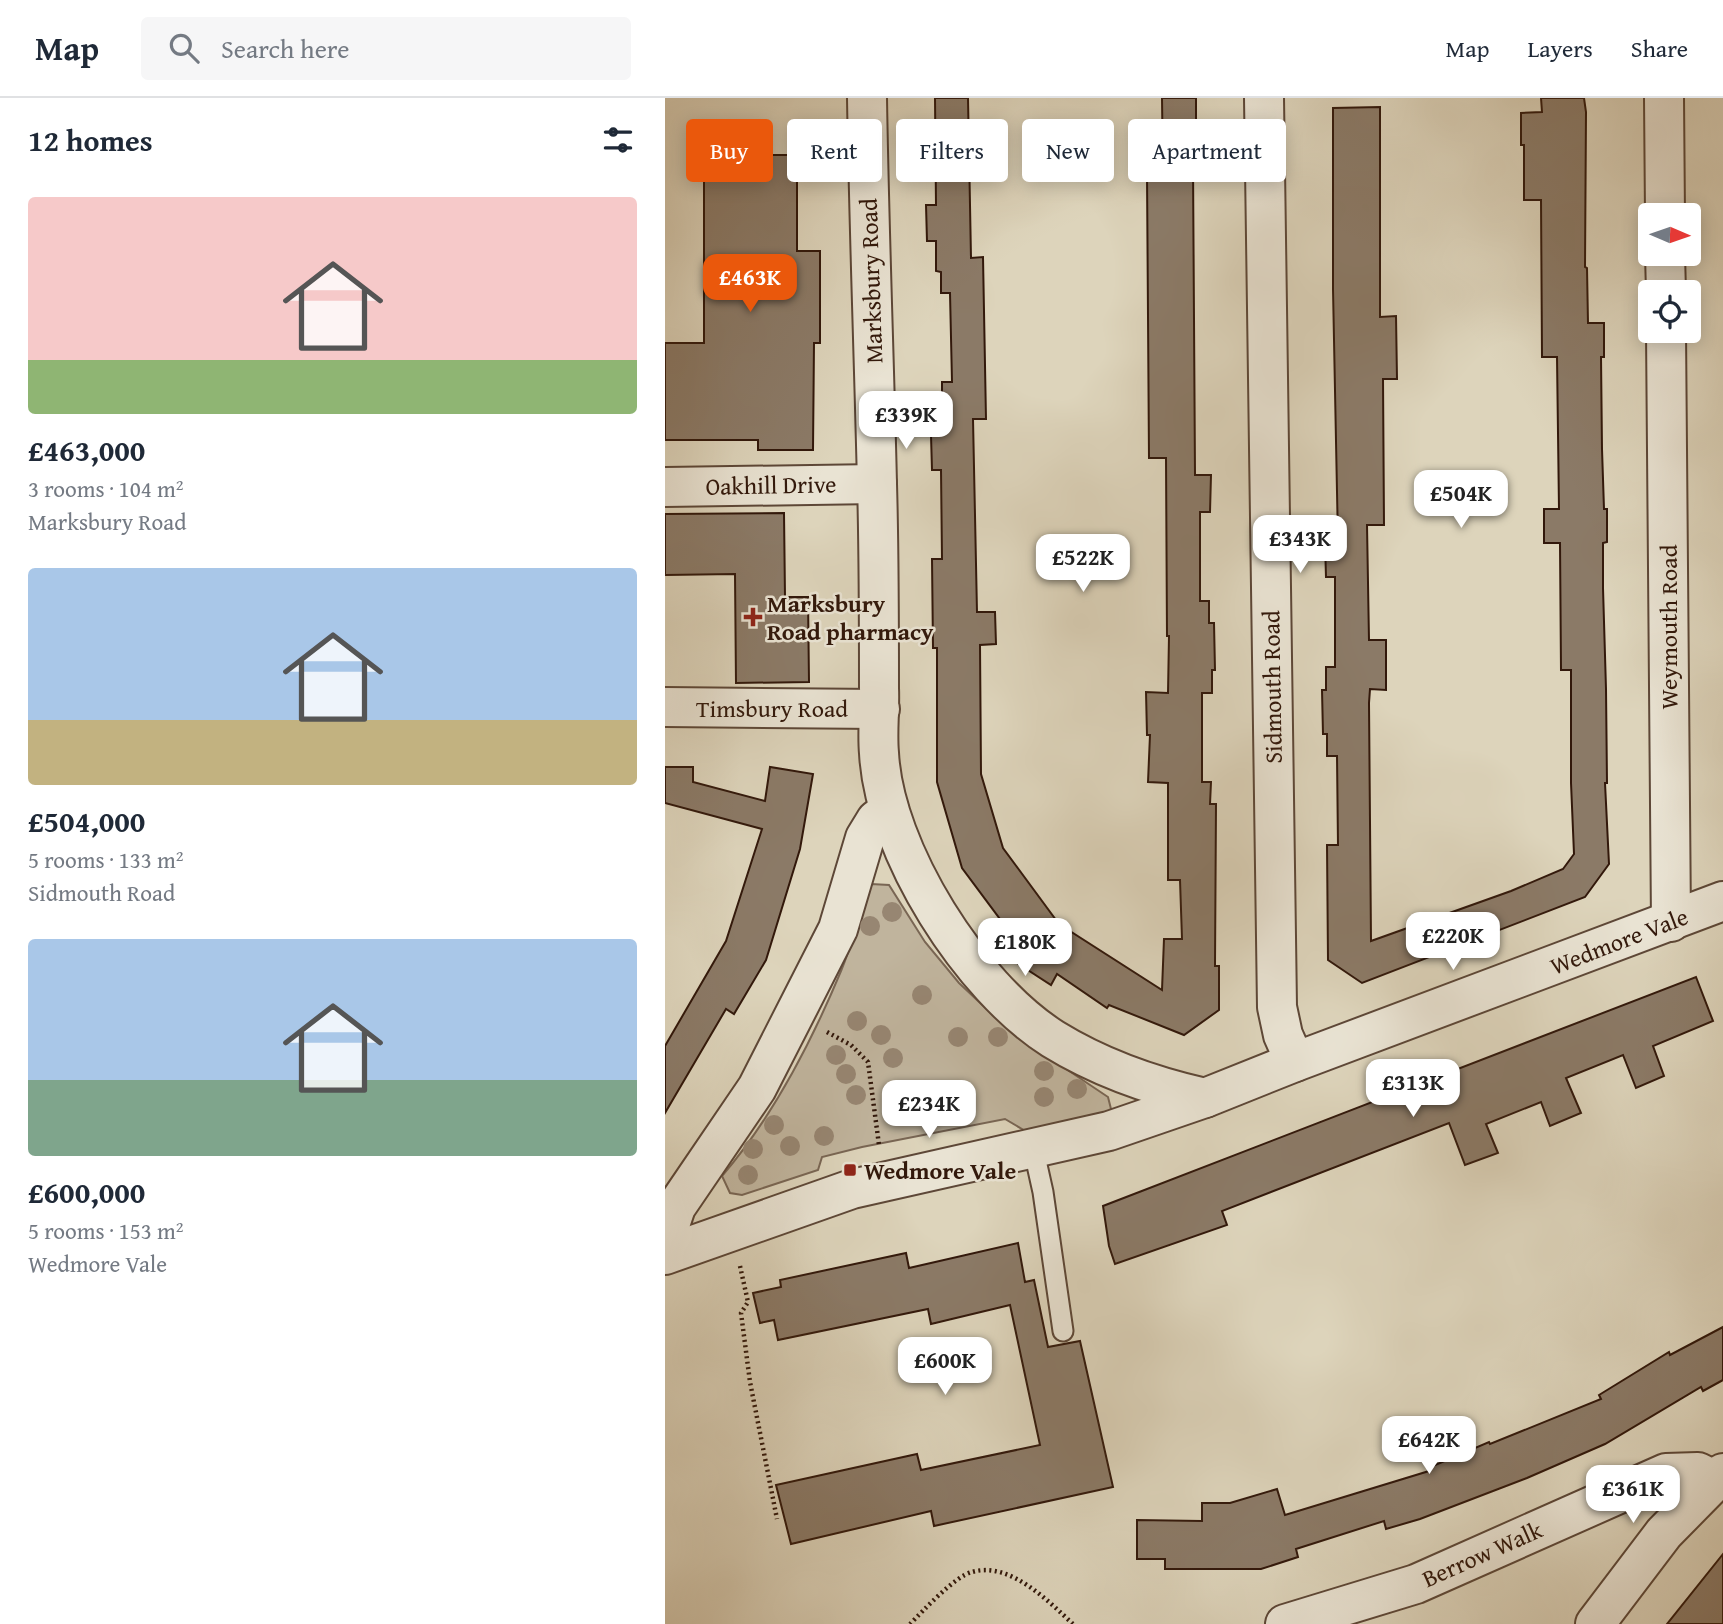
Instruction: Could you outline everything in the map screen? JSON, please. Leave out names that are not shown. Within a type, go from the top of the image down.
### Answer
[{"type":"street","name":"Marksbury Road","points":[[867,98],[877,484],[879,754],[889,810],[907,861],[945,926],[1001,997],[1052,1038],[1101,1064],[1159,1088],[1205,1098]]},
{"type":"street","name":"Sidmouth Road","points":[[1263,98],[1277,1007],[1283,1035],[1295,1062]]},
{"type":"street","points":[[1664,98],[1665,203]]},
{"type":"street","name":"Weymouth Road","points":[[1666,343],[1671,922]]},
{"type":"street","name":"Oakhill Drive","points":[[665,487],[877,484]]},
{"type":"street","name":"Timsbury Road","points":[[665,707],[880,709]]},
{"type":"street","name":"Wedmore Vale","points":[[889,810],[876,820],[865,838],[838,929],[757,1088],[676,1207],[669,1228],[671,1253],[852,1189],[1109,1131],[1205,1098],[1723,901]]},
{"type":"street","name":"Berrow Walk","points":[[1285,1624],[1416,1584],[1665,1473],[1698,1472],[1719,1476]]},
{"type":"street","points":[[1595,1624],[1664,1533],[1719,1476]]},
{"type":"lane","points":[[1033,1147],[1043,1192],[1063,1331]]},
{"type":"path","points":[[796,1015],[851,1045],[868,1062],[879,1148],[891,1180]]},
{"type":"path","points":[[738,1259],[748,1301],[741,1313],[750,1382],[777,1519]]},
{"type":"path","points":[[910,1624],[941,1594],[971,1572],[997,1571],[1034,1587],[1073,1624]]},
{"type":"shaded area","points":[[871,884],[889,885],[925,942],[959,983],[1011,1032],[1108,1097],[1111,1109],[1100,1119],[1027,1132],[1005,1119],[862,1147],[822,1157],[818,1170],[742,1195],[730,1193],[722,1176],[758,1129],[804,1052],[841,971]]},
{"type":"building","points":[[935,98],[968,98],[968,119],[935,119]]},
{"type":"building","points":[[1162,98],[1196,98],[1196,119],[1162,119]]},
{"type":"building","points":[[1541,98],[1584,98],[1586,112],[1585,267],[1588,323],[1604,323],[1604,357],[1601,357],[1602,449],[1607,542],[1603,543],[1603,588],[1605,783],[1609,864],[1585,897],[1362,983],[1328,960],[1327,845],[1338,845],[1337,756],[1327,756],[1327,734],[1323,734],[1322,690],[1326,690],[1326,667],[1335,667],[1335,577],[1326,577],[1325,542],[1338,542],[1333,108],[1380,107],[1380,317],[1396,316],[1397,379],[1383,379],[1384,525],[1367,525],[1369,640],[1386,640],[1386,690],[1370,689],[1369,703],[1371,941],[1511,891],[1563,869],[1574,854],[1571,670],[1561,670],[1560,543],[1544,543],[1544,509],[1559,509],[1557,357],[1542,357],[1541,200],[1524,200],[1524,145],[1521,145],[1521,113],[1542,112]]},
{"type":"building","points":[[773,155],[787,155],[787,182],[797,182],[797,251],[820,251],[820,343],[814,343],[813,450],[758,450],[758,440],[665,440],[665,343],[704,343],[704,182],[773,182]]},
{"type":"building","points":[[936,182],[970,182],[971,258],[983,257],[986,419],[973,419],[977,612],[995,612],[996,644],[980,645],[981,774],[1003,848],[1059,924],[1162,990],[1164,939],[1182,939],[1180,880],[1168,880],[1168,783],[1148,782],[1150,735],[1147,735],[1146,692],[1168,693],[1169,636],[1166,458],[1149,458],[1147,182],[1193,182],[1195,475],[1211,475],[1210,512],[1200,512],[1200,601],[1209,601],[1209,623],[1214,623],[1215,670],[1212,670],[1212,693],[1202,693],[1202,782],[1211,782],[1210,804],[1216,804],[1215,966],[1219,966],[1219,1010],[1184,1035],[1109,1005],[1107,1008],[1057,974],[1051,985],[1017,963],[1026,954],[962,868],[937,782],[937,648],[933,648],[932,559],[942,559],[941,470],[932,470],[931,435],[938,435],[938,406],[942,406],[942,382],[952,382],[950,293],[941,293],[941,272],[936,271],[936,241],[927,241],[926,205],[936,205]]},
{"type":"building","points":[[784,513],[785,597],[808,597],[809,682],[736,683],[735,574],[665,575],[665,514]]},
{"type":"building","points":[[665,767],[693,767],[693,782],[765,801],[770,767],[813,774],[800,849],[766,960],[734,1014],[726,1009],[665,1113],[665,1046],[726,941],[762,829],[665,803]]},
{"type":"building","points":[[1696,977],[1713,1021],[1653,1046],[1664,1076],[1636,1088],[1623,1055],[1566,1078],[1581,1113],[1550,1126],[1541,1102],[1486,1124],[1498,1153],[1465,1165],[1449,1123],[1222,1211],[1227,1225],[1115,1264],[1109,1246],[1103,1206]]},
{"type":"building","points":[[1018,1243],[1025,1282],[1034,1280],[1048,1347],[1080,1341],[1113,1487],[934,1526],[931,1511],[791,1544],[776,1485],[917,1454],[921,1470],[1040,1445],[1010,1305],[931,1324],[928,1309],[778,1340],[774,1320],[760,1323],[753,1293],[781,1287],[780,1280],[906,1253],[909,1268]]},
{"type":"building","points":[[1723,1327],[1723,1380],[1703,1391],[1701,1387],[1605,1444],[1527,1478],[1420,1519],[1386,1529],[1384,1521],[1296,1549],[1298,1557],[1261,1569],[1165,1569],[1165,1559],[1137,1559],[1137,1520],[1202,1521],[1202,1503],[1230,1503],[1277,1489],[1285,1515],[1429,1471],[1428,1468],[1489,1442],[1490,1444],[1601,1399],[1599,1395],[1669,1352],[1670,1355]]},
{"type":"building","points":[[1723,1554],[1723,1624],[1667,1624]]},
{"type":"place","name":"Marksbury Road pharmacy","points":[[753,617]]},
{"type":"place","name":"Wedmore Vale","points":[[850,1170]]}]
